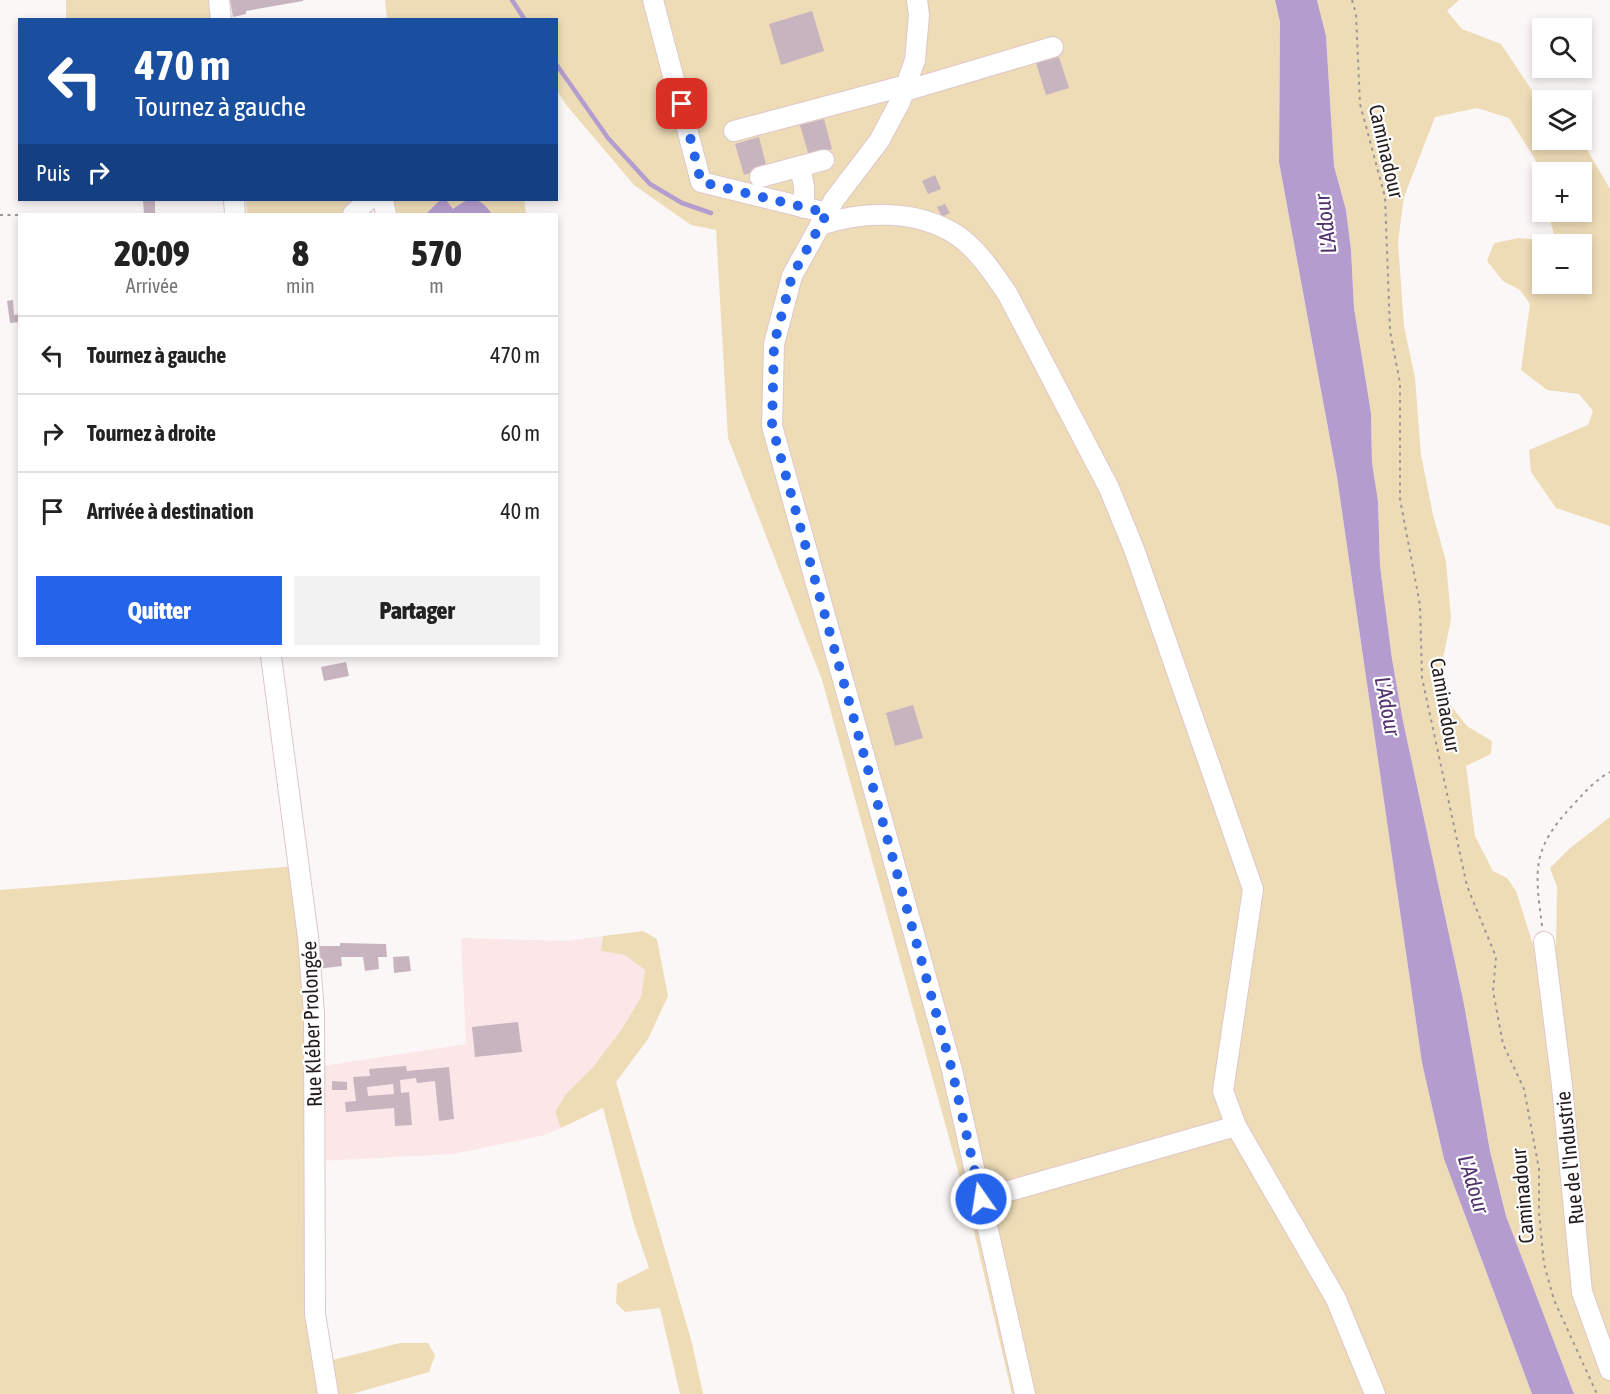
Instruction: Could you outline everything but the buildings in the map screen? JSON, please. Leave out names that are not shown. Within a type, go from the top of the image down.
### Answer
[{"type":"street","points":[[219,0],[221,18]]},
{"type":"street","points":[[653,0],[701,182],[804,208],[823,219],[887,213],[927,222],[955,234],[992,271],[1007,293],[1109,488],[1134,549],[1253,889],[1223,1091],[1236,1126],[1336,1299],[1375,1394]]},
{"type":"street","points":[[917,0],[919,15],[915,60],[906,88],[879,141],[834,200],[792,276],[774,344],[772,426],[952,1070],[1026,1394]]},
{"type":"street","points":[[734,131],[906,88],[1053,47]]},
{"type":"street","points":[[760,177],[824,160]]},
{"type":"street","points":[[800,166],[804,187],[804,208]]},
{"type":"street","points":[[354,213],[367,201]]},
{"type":"street","name":"Rue Kléber Prolongée","points":[[271,657],[308,937],[314,1013],[315,1314],[328,1394]]},
{"type":"street","name":"Rue de l'Industrie","points":[[1544,942],[1562,1086],[1582,1292],[1610,1370]]},
{"type":"street","points":[[981,1199],[1236,1126]]},
{"type":"path","name":"Caminadour","points":[[1352,0],[1356,14],[1360,104],[1385,197],[1390,331],[1400,382],[1400,499],[1420,605],[1422,678],[1467,886],[1496,957],[1493,991],[1503,1044],[1524,1089],[1539,1169],[1539,1213],[1544,1264],[1554,1300],[1597,1394]]},
{"type":"path","points":[[0,215],[18,215]]},
{"type":"path","points":[[1544,942],[1536,879],[1541,851],[1552,827],[1596,780],[1610,772]]},
{"type":"shaded area","points":[[66,0],[211,0],[212,18],[66,18]]},
{"type":"shaded area","points":[[385,0],[1275,0],[1280,22],[1279,162],[1337,477],[1422,1063],[1444,1159],[1532,1394],[1012,1394],[969,1210],[822,680],[728,438],[716,230],[691,225],[634,185],[567,106],[558,92],[558,18],[387,18]]},
{"type":"shaded area","points":[[1317,0],[1459,0],[1447,11],[1462,29],[1501,44],[1532,90],[1532,150],[1587,150],[1610,189],[1610,526],[1556,508],[1531,472],[1529,450],[1588,425],[1593,411],[1579,394],[1547,390],[1521,370],[1530,304],[1520,290],[1503,281],[1487,261],[1494,243],[1519,238],[1532,239],[1532,294],[1592,294],[1592,234],[1554,234],[1551,222],[1592,222],[1592,162],[1536,162],[1509,118],[1477,108],[1435,117],[1404,197],[1398,242],[1404,326],[1415,378],[1421,455],[1433,515],[1446,561],[1451,619],[1437,688],[1467,726],[1492,741],[1491,754],[1466,766],[1475,836],[1493,871],[1507,878],[1516,891],[1535,951],[1556,946],[1557,887],[1550,868],[1569,849],[1610,817],[1610,1394],[1574,1394],[1506,1216],[1490,1151],[1464,1004],[1403,721],[1392,659],[1380,566],[1378,501],[1372,463],[1371,413],[1354,308],[1346,210],[1334,166],[1326,36]]},
{"type":"shaded area","points":[[246,201],[358,201],[347,213],[247,213]]},
{"type":"shaded area","points":[[389,201],[524,201],[526,213],[393,213]]},
{"type":"shaded area","points":[[308,865],[316,934],[319,1316],[329,1361],[400,1343],[428,1343],[435,1355],[429,1372],[352,1394],[0,1394],[0,890]]},
{"type":"shaded area","points":[[643,931],[657,939],[668,996],[648,1039],[616,1082],[692,1343],[703,1394],[680,1394],[660,1308],[625,1312],[616,1303],[617,1284],[649,1268],[634,1224],[603,1108],[561,1128],[555,1112],[567,1093],[593,1067],[622,1029],[641,997],[645,970],[625,955],[601,951],[603,936]]},
{"type":"shaded area","points":[[603,936],[601,951],[625,955],[646,970],[641,997],[622,1030],[593,1067],[567,1093],[555,1112],[561,1128],[545,1135],[453,1154],[320,1161],[316,1067],[466,1044],[461,938],[567,941]]},
{"type":"water","name":"L'Adour","points":[[1275,0],[1317,0],[1326,36],[1334,166],[1346,210],[1351,250],[1354,308],[1371,413],[1372,463],[1378,501],[1380,566],[1403,721],[1464,1004],[1490,1151],[1506,1216],[1574,1394],[1532,1394],[1444,1159],[1422,1063],[1337,477],[1279,162],[1280,22]]},
{"type":"water","points":[[439,201],[447,201],[453,209],[468,201],[479,201],[491,213],[427,213]]},
{"type":"waterway","points":[[512,0],[524,18]]},
{"type":"waterway","points":[[558,67],[608,138],[650,184],[682,203],[711,213]]},
{"type":"route","points":[[682,104],[701,182],[827,213],[792,276],[774,344],[771,387],[772,426],[952,1070],[981,1199]]}]
